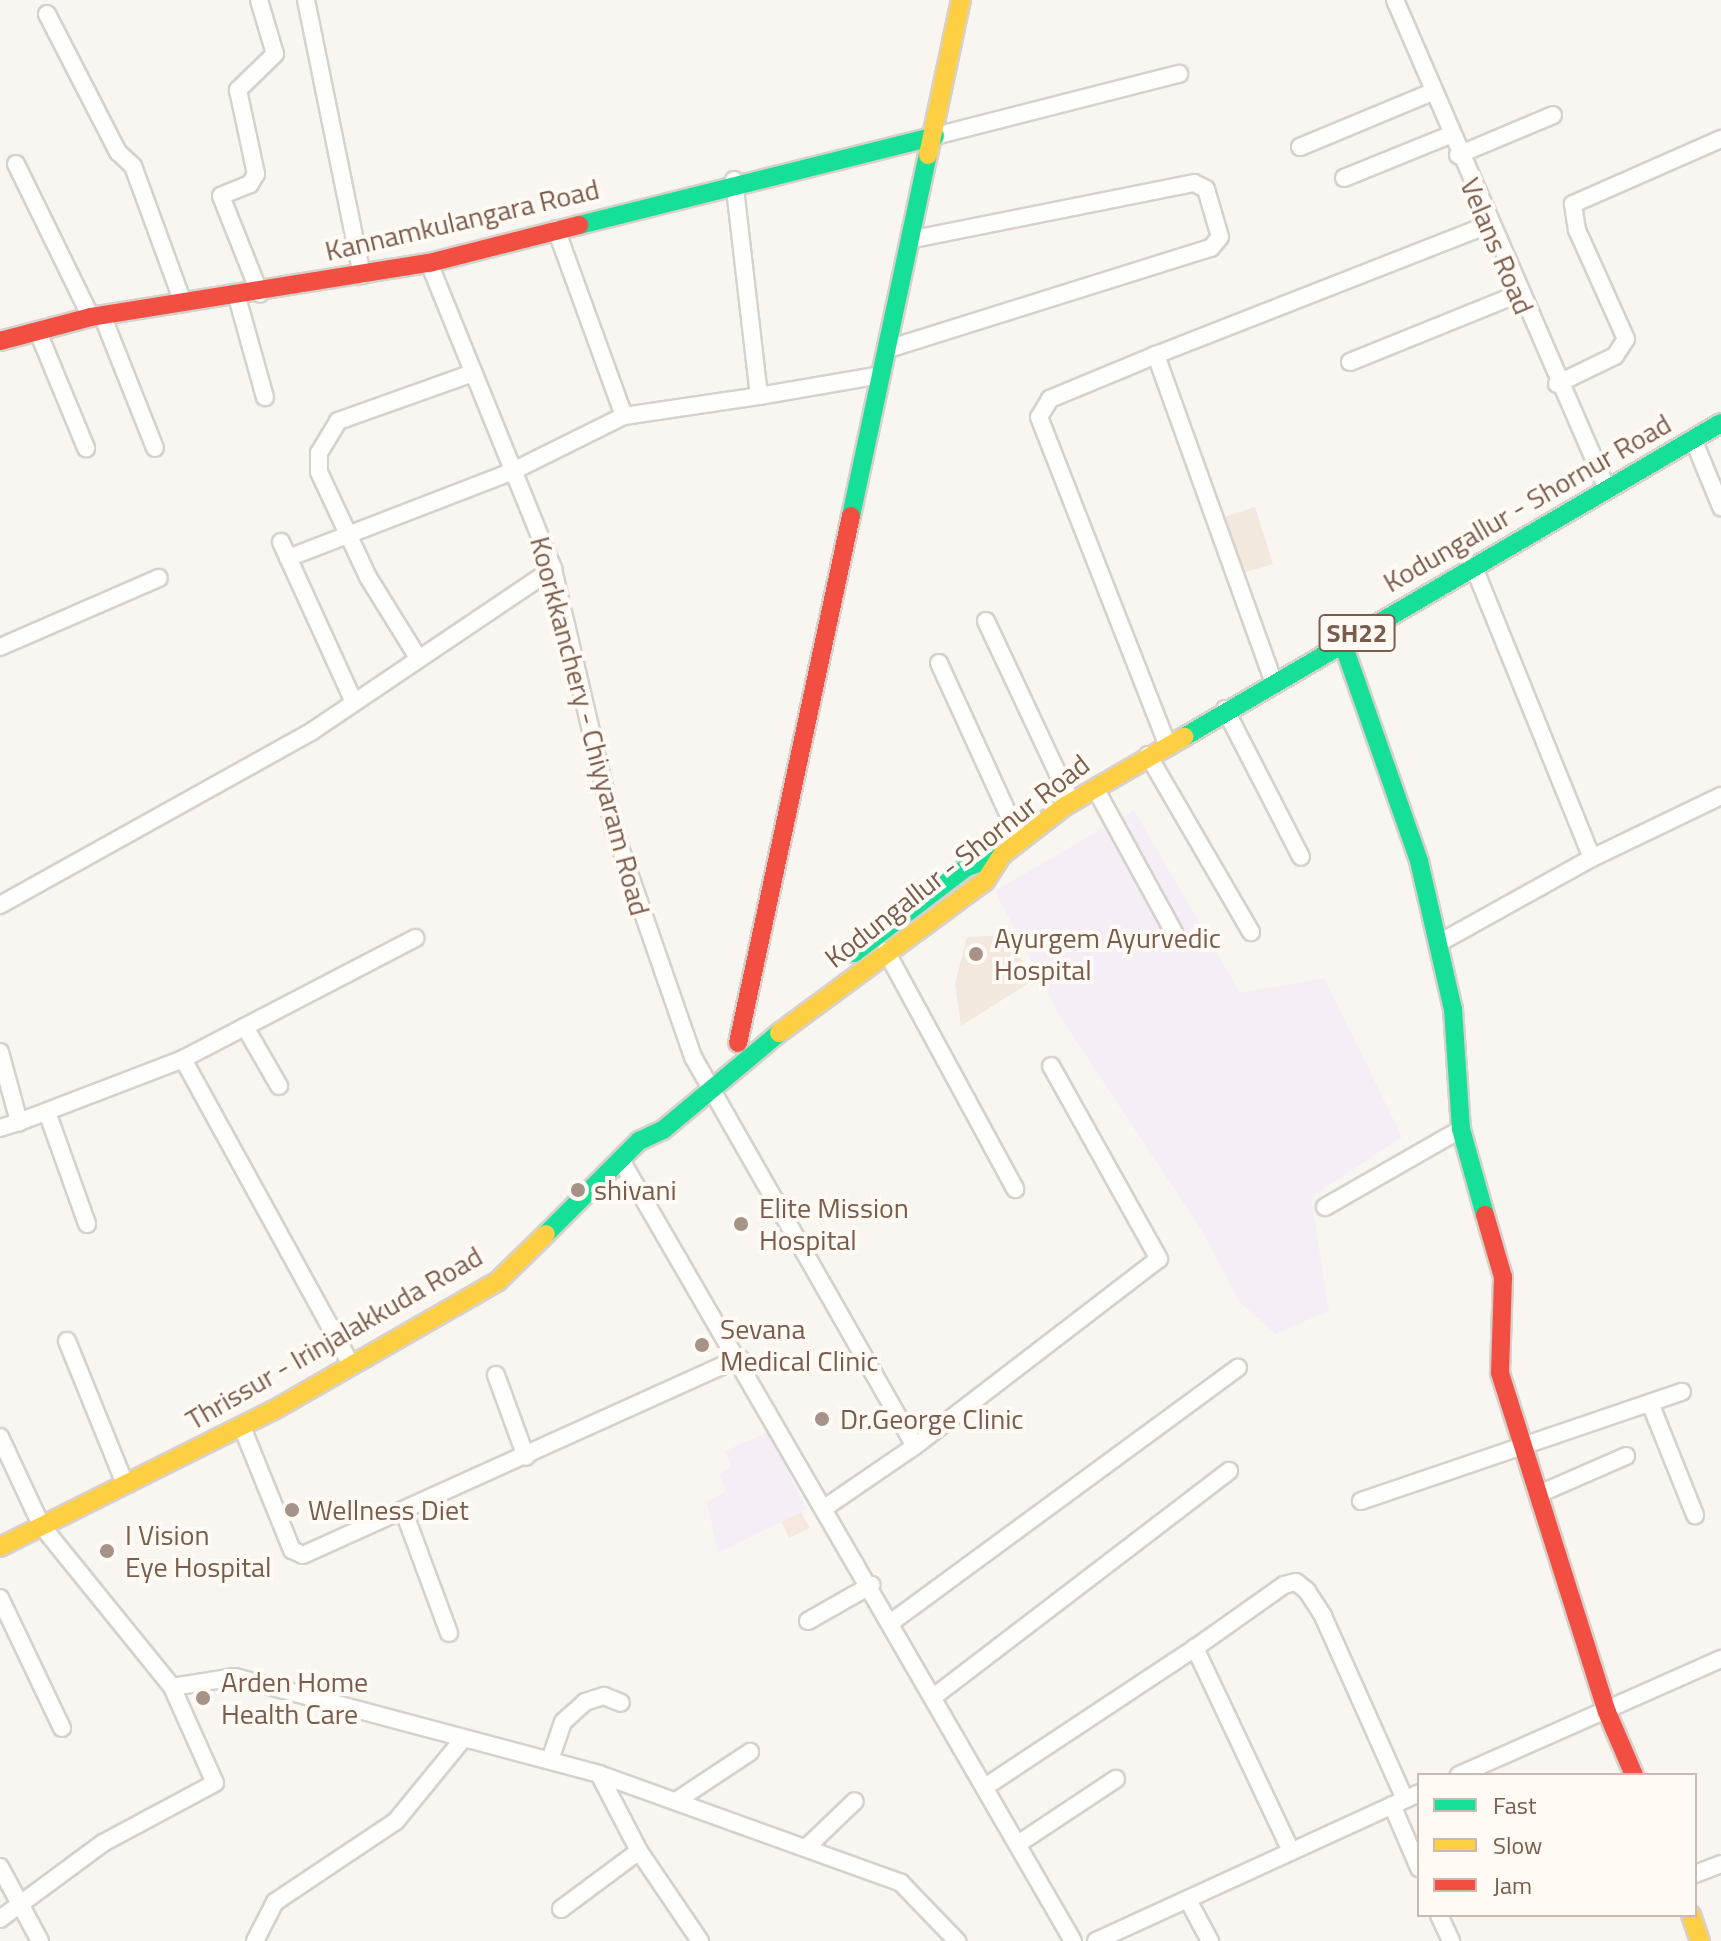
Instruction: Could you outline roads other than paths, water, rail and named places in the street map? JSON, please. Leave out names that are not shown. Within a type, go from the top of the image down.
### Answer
[{"type":"main road","points":[[738,1043],[880,375],[913,239],[961,0]]},
{"type":"main road","name":"Kannamkulangara Road","points":[[0,341],[96,316],[260,294],[429,263],[734,180],[935,136]]},
{"type":"main road","name":"Kodungallur - Shornur Road","points":[[701,1072],[733,1067],[886,951],[985,881],[1002,855],[1071,802],[1225,709],[1721,423]]},
{"type":"main road","points":[[1342,641],[1419,861],[1439,943],[1453,1009],[1461,1129],[1500,1263],[1500,1373],[1607,1712],[1633,1773]]},
{"type":"main road","points":[[701,1072],[967,867],[1002,855]]},
{"type":"main road","name":"Thrissur - Irinjalakkuda Road","points":[[0,1547],[242,1427],[498,1281],[621,1160],[701,1072]]},
{"type":"main road","points":[[1692,1917],[1700,1941]]},
{"type":"street","points":[[259,0],[275,54],[238,90],[256,174],[250,184],[221,196],[260,294]]},
{"type":"street","points":[[306,0],[362,275]]},
{"type":"street","name":"Velans Road","points":[[1395,0],[1488,225],[1557,384],[1607,489]]},
{"type":"street","points":[[47,14],[118,152],[133,166],[183,303]]},
{"type":"street","points":[[935,136],[1179,74]]},
{"type":"street","points":[[1300,147],[1432,92]]},
{"type":"street","points":[[1458,155],[1553,115]]},
{"type":"street","points":[[1344,178],[1450,135]]},
{"type":"street","points":[[1557,384],[1615,356],[1626,339],[1577,230],[1573,204],[1592,190],[1721,139]]},
{"type":"street","points":[[16,164],[96,316],[155,448]]},
{"type":"street","points":[[734,180],[759,396]]},
{"type":"street","points":[[888,349],[1211,248],[1220,237],[1206,189],[1194,183],[913,239]]},
{"type":"street","points":[[1167,743],[1039,417],[1050,399],[1488,225]]},
{"type":"street","points":[[556,229],[624,416]]},
{"type":"street","name":"Koorkkanchery - Chiyyaram Road","points":[[429,263],[553,569],[618,844],[701,1072],[915,1446]]},
{"type":"street","points":[[1350,362],[1518,294]]},
{"type":"street","points":[[237,297],[265,397]]},
{"type":"street","points":[[38,332],[86,448]]},
{"type":"street","points":[[1156,355],[1274,683]]},
{"type":"street","points":[[417,656],[347,532],[319,472],[324,434],[338,421],[473,373]]},
{"type":"street","points":[[288,558],[347,532],[513,471],[624,416],[880,375]]},
{"type":"street","points":[[1693,439],[1721,507]]},
{"type":"street","points":[[281,542],[354,702]]},
{"type":"street","points":[[1474,568],[1592,858]]},
{"type":"street","points":[[0,905],[354,702],[417,656],[553,569]]},
{"type":"street","points":[[0,647],[159,578]]},
{"type":"street","points":[[986,621],[1071,802]]},
{"type":"street","points":[[939,663],[1020,840]]},
{"type":"street","points":[[1225,709],[1301,857]]},
{"type":"street","points":[[1148,755],[1251,932]]},
{"type":"street","points":[[1095,788],[1175,934]]},
{"type":"street","points":[[1439,943],[1592,858],[1721,796]]},
{"type":"street","points":[[0,1128],[183,1059],[415,938]]},
{"type":"street","points":[[886,951],[1015,1189]]},
{"type":"street","points":[[245,1027],[279,1086]]},
{"type":"street","points":[[0,1052],[19,1122]]},
{"type":"street","points":[[183,1059],[352,1366]]},
{"type":"street","points":[[826,1507],[915,1446],[1159,1259],[1051,1066]]},
{"type":"street","points":[[47,1112],[87,1224]]},
{"type":"street","points":[[1325,1207],[1461,1129]]},
{"type":"street","points":[[621,1160],[936,1695],[1021,1842],[1073,1941]]},
{"type":"street","points":[[67,1341],[125,1484]]},
{"type":"street","points":[[242,1427],[292,1550],[318,1551],[740,1358]]},
{"type":"street","points":[[893,1621],[1238,1368]]},
{"type":"street","points":[[496,1375],[526,1457]]},
{"type":"street","points":[[1361,1501],[1521,1441],[1682,1392]]},
{"type":"street","points":[[1650,1403],[1695,1515]]},
{"type":"street","points":[[0,1437],[41,1525],[172,1687],[215,1783],[103,1843],[0,1919]]},
{"type":"street","points":[[1539,1494],[1626,1456]]},
{"type":"street","points":[[936,1695],[1229,1471]]},
{"type":"street","points":[[404,1512],[449,1633]]},
{"type":"street","points":[[988,1785],[1296,1582],[1323,1616],[1405,1799],[1417,1858]]},
{"type":"street","points":[[808,1621],[871,1585]]},
{"type":"street","points":[[0,1598],[62,1728]]},
{"type":"street","points":[[1195,1648],[1291,1851]]},
{"type":"street","points":[[1464,1773],[1721,1659]]},
{"type":"street","points":[[172,1687],[235,1677],[599,1774],[901,1883],[957,1941]]},
{"type":"street","points":[[550,1760],[563,1722],[585,1702],[604,1696],[621,1703]]},
{"type":"street","points":[[255,1941],[275,1902],[396,1821],[463,1739]]},
{"type":"street","points":[[676,1801],[750,1752]]},
{"type":"street","points":[[599,1774],[639,1851],[700,1941]]},
{"type":"street","points":[[1021,1842],[1116,1779]]},
{"type":"street","points":[[1096,1941],[1405,1799]]},
{"type":"street","points":[[807,1847],[855,1801]]},
{"type":"street","points":[[561,1909],[639,1851]]},
{"type":"street","points":[[1697,1873],[1721,1864]]},
{"type":"street","points":[[0,1867],[23,1903],[40,1941]]},
{"type":"street","points":[[1188,1900],[1210,1941]]},
{"type":"street","points":[[1440,1917],[1451,1941]]},
{"type":"place","name":"Ayurgem Ayurvedic Hospital","points":[[976,954]]},
{"type":"place","name":"shivani","points":[[578,1190]]},
{"type":"place","name":"Elite Mission Hospital","points":[[741,1224]]},
{"type":"place","name":"Sevana Medical Clinic","points":[[702,1345]]},
{"type":"place","name":"Dr.George Clinic","points":[[822,1419]]},
{"type":"place","name":"Wellness Diet","points":[[292,1510]]},
{"type":"place","name":"I Vision Eye Hospital","points":[[107,1551]]},
{"type":"place","name":"Arden Home Health Care","points":[[203,1698]]}]
